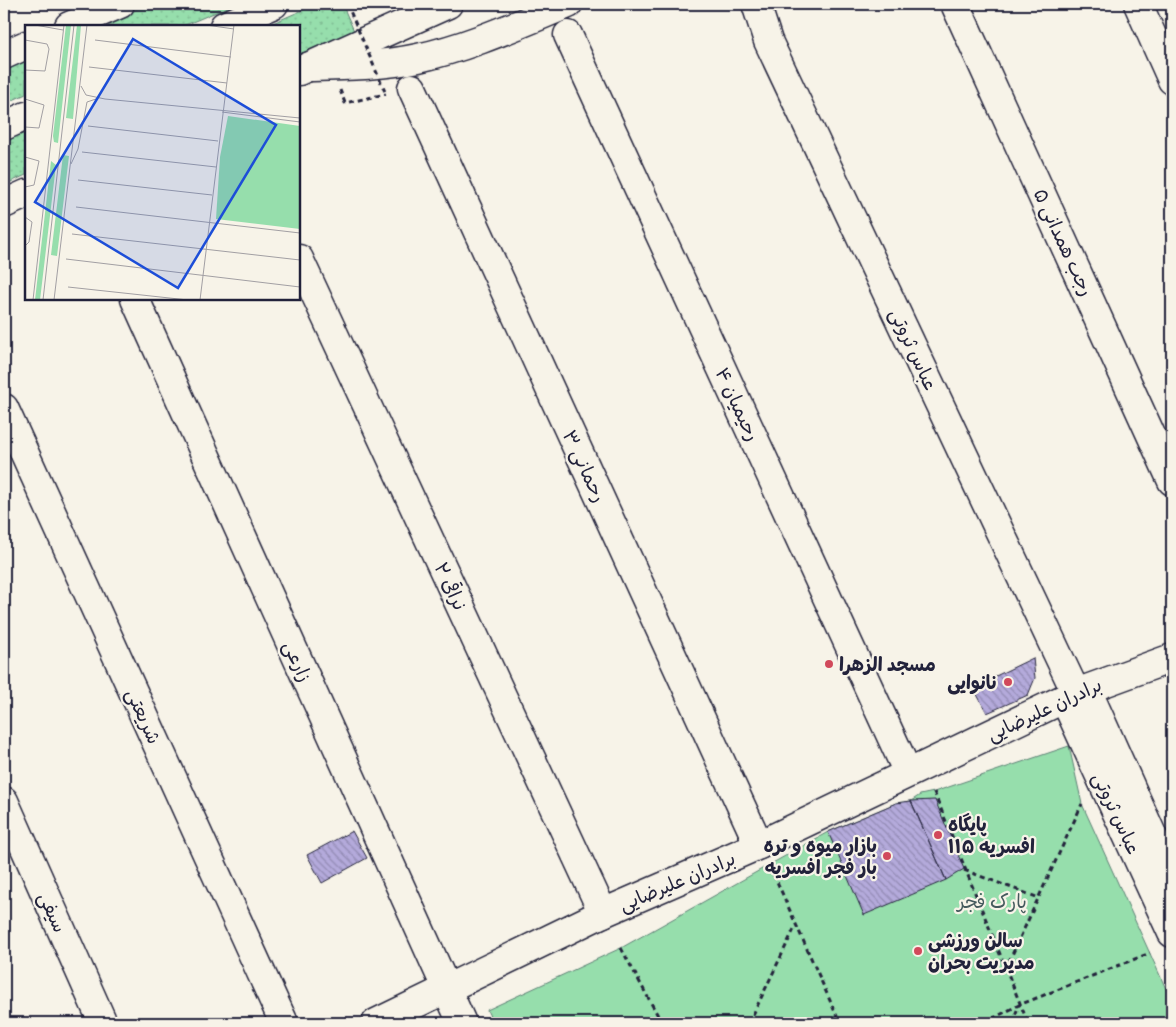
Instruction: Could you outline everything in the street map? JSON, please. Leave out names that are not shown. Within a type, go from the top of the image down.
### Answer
[{"type":"main road","points":[[71,25],[120,4]]},
{"type":"main road","points":[[226,25],[274,4]]},
{"type":"main road","points":[[303,69],[448,4]]},
{"type":"main road","points":[[303,69],[364,66],[418,58],[487,37],[568,4]]},
{"type":"main road","points":[[744,4],[768,42]]},
{"type":"main road","name":"عباس ثروتی","points":[[756,4],[768,42],[1076,693],[1093,703],[1172,879]]},
{"type":"main road","name":"رجب همدانی ۵","points":[[955,4],[1172,481]]},
{"type":"main road","points":[[1138,4],[1172,80]]},
{"type":"main road","name":"رحیمیان ۴","points":[[568,35],[908,773]]},
{"type":"main road","points":[[4,55],[25,45]]},
{"type":"main road","name":"رحمانی ۳","points":[[399,91],[765,856]]},
{"type":"main road","points":[[4,126],[25,116]]},
{"type":"main road","points":[[4,204],[25,194]]},
{"type":"main road","name":"نراقی ۲","points":[[300,261],[603,913]]},
{"type":"main road","name":"زارعی","points":[[135,300],[462,1023]]},
{"type":"main road","name":"شریعتی","points":[[4,408],[284,1023]]},
{"type":"main road","name":"برادران علیرضایی","points":[[376,1023],[603,913],[765,856],[908,773],[1076,693],[1172,658]]},
{"type":"main road","name":"عباس ثروتی","points":[[1076,693],[1070,711],[1172,933]]},
{"type":"main road","name":"سیفی","points":[[4,801],[103,1023]]},
{"type":"path","points":[[339,88],[345,103],[399,91],[348,4]]},
{"type":"path","points":[[934,792],[1019,1005],[1028,1023]]},
{"type":"path","points":[[1005,970],[1082,804]]},
{"type":"path","points":[[765,856],[840,1023]]},
{"type":"path","points":[[964,869],[1039,898]]},
{"type":"path","points":[[749,1023],[796,924]]},
{"type":"path","points":[[621,948],[662,1023]]},
{"type":"path","points":[[984,1023],[1019,1005],[1150,953]]},
{"type":"path","points":[[1012,1023],[1019,1005]]},
{"type":"path","points":[[650,1023],[659,1018],[703,1023]]},
{"type":"green space","points":[[149,4],[235,4],[185,25],[100,25]]},
{"type":"green space","points":[[317,4],[342,4],[354,31],[300,55],[300,25],[268,25]]},
{"type":"green space","points":[[25,56],[25,94],[4,104],[4,65]]},
{"type":"green space","points":[[25,131],[25,175],[4,185],[4,140]]},
{"type":"green space","name":"پارک فجر","points":[[1069,746],[1082,804],[1172,1002],[1172,1023],[493,1023],[487,1010],[621,948],[828,832],[896,803],[911,801],[920,795],[934,792]]},
{"type":"building","name":"نانوایی","points":[[1033,658],[1035,678],[1028,695],[987,713],[973,687]]},
{"type":"building","name":"پایگاه ۱۱۵ افسریه","points":[[935,800],[964,869],[946,880],[911,801]]},
{"type":"building","name":"بازار میوه و تره بار فجر افسریه","points":[[911,801],[946,880],[864,915],[828,832],[896,803]]},
{"type":"building","points":[[352,831],[367,858],[322,883],[307,855]]},
{"type":"place","name":"مسجد الزهرا","points":[[829,664]]},
{"type":"place","name":"نانوایی","points":[[1008,682]]},
{"type":"place","name":"پایگاه ۱۱۵ افسریه","points":[[938,835]]},
{"type":"place","name":"بازار میوه و تره بار فجر افسریه","points":[[887,856]]},
{"type":"place","name":"سالن ورزشی مدیریت بحران","points":[[918,951]]}]
